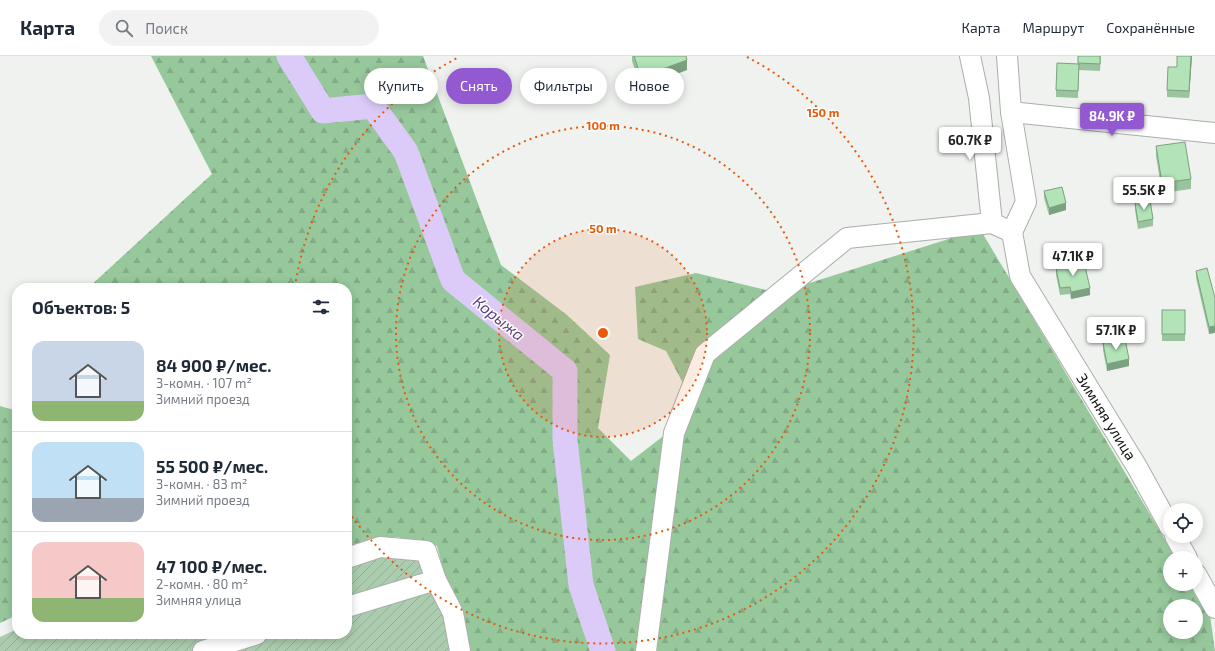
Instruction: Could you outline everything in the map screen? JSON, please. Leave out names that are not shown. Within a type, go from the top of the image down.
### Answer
[{"type":"street","points":[[970,56],[979,98],[992,224]]},
{"type":"street","points":[[646,651],[674,434],[705,354],[847,238],[992,224],[1012,232],[1026,202],[1011,112],[1007,56]]},
{"type":"street","points":[[1011,112],[1215,133]]},
{"type":"street","name":"Зимняя улица","points":[[1012,232],[1020,276],[1137,467],[1163,514]]},
{"type":"street","points":[[352,556],[380,547],[426,551],[436,580],[453,614],[460,651]]},
{"type":"street","points":[[352,605],[436,580]]},
{"type":"street","points":[[1203,587],[1215,608]]},
{"type":"street","points":[[203,651],[241,639]]},
{"type":"green space","points":[[151,56],[423,56],[427,68],[364,68],[364,104],[438,104],[438,96],[501,265],[567,315],[610,355],[598,428],[631,461],[666,434],[638,651],[464,651],[437,546],[397,537],[352,547],[352,283],[93,283],[212,174]]},
{"type":"green space","points":[[980,229],[1163,536],[1163,543],[1167,543],[1172,551],[1163,551],[1163,591],[1195,591],[1200,599],[1163,599],[1163,639],[1203,639],[1203,604],[1210,615],[1215,651],[655,651],[685,387],[666,351],[638,339],[635,287],[696,273],[778,293]]},
{"type":"green space","points":[[0,406],[12,409],[12,617],[0,623]]},
{"type":"green space","points":[[431,546],[459,651],[0,651],[0,637],[12,631],[12,639],[352,639],[352,560]]},
{"type":"building","points":[[634,56],[686,56],[687,60],[665,68],[638,68]]},
{"type":"building","points":[[1078,56],[1100,56],[1100,64],[1078,63]]},
{"type":"building","points":[[1177,56],[1191,56],[1189,91],[1167,90],[1168,67],[1177,67]]},
{"type":"building","points":[[1057,63],[1079,64],[1078,91],[1056,90]]},
{"type":"building","points":[[1185,142],[1191,179],[1162,183],[1156,146]]},
{"type":"building","points":[[1062,187],[1066,203],[1049,208],[1044,191]]},
{"type":"building","points":[[1150,200],[1153,219],[1138,222],[1135,203]]},
{"type":"building","points":[[1084,262],[1090,288],[1071,292],[1070,287],[1060,288],[1056,268]]},
{"type":"building","points":[[1207,268],[1215,298],[1215,326],[1209,327],[1196,271]]},
{"type":"building","points":[[1162,310],[1185,310],[1185,334],[1162,334]]},
{"type":"building","points":[[1125,339],[1129,359],[1107,364],[1103,343]]},
{"type":"waterway","name":"Корыжа","points":[[289,56],[323,111],[373,106],[406,152],[453,280],[565,371],[565,440],[581,585],[603,651]]}]
